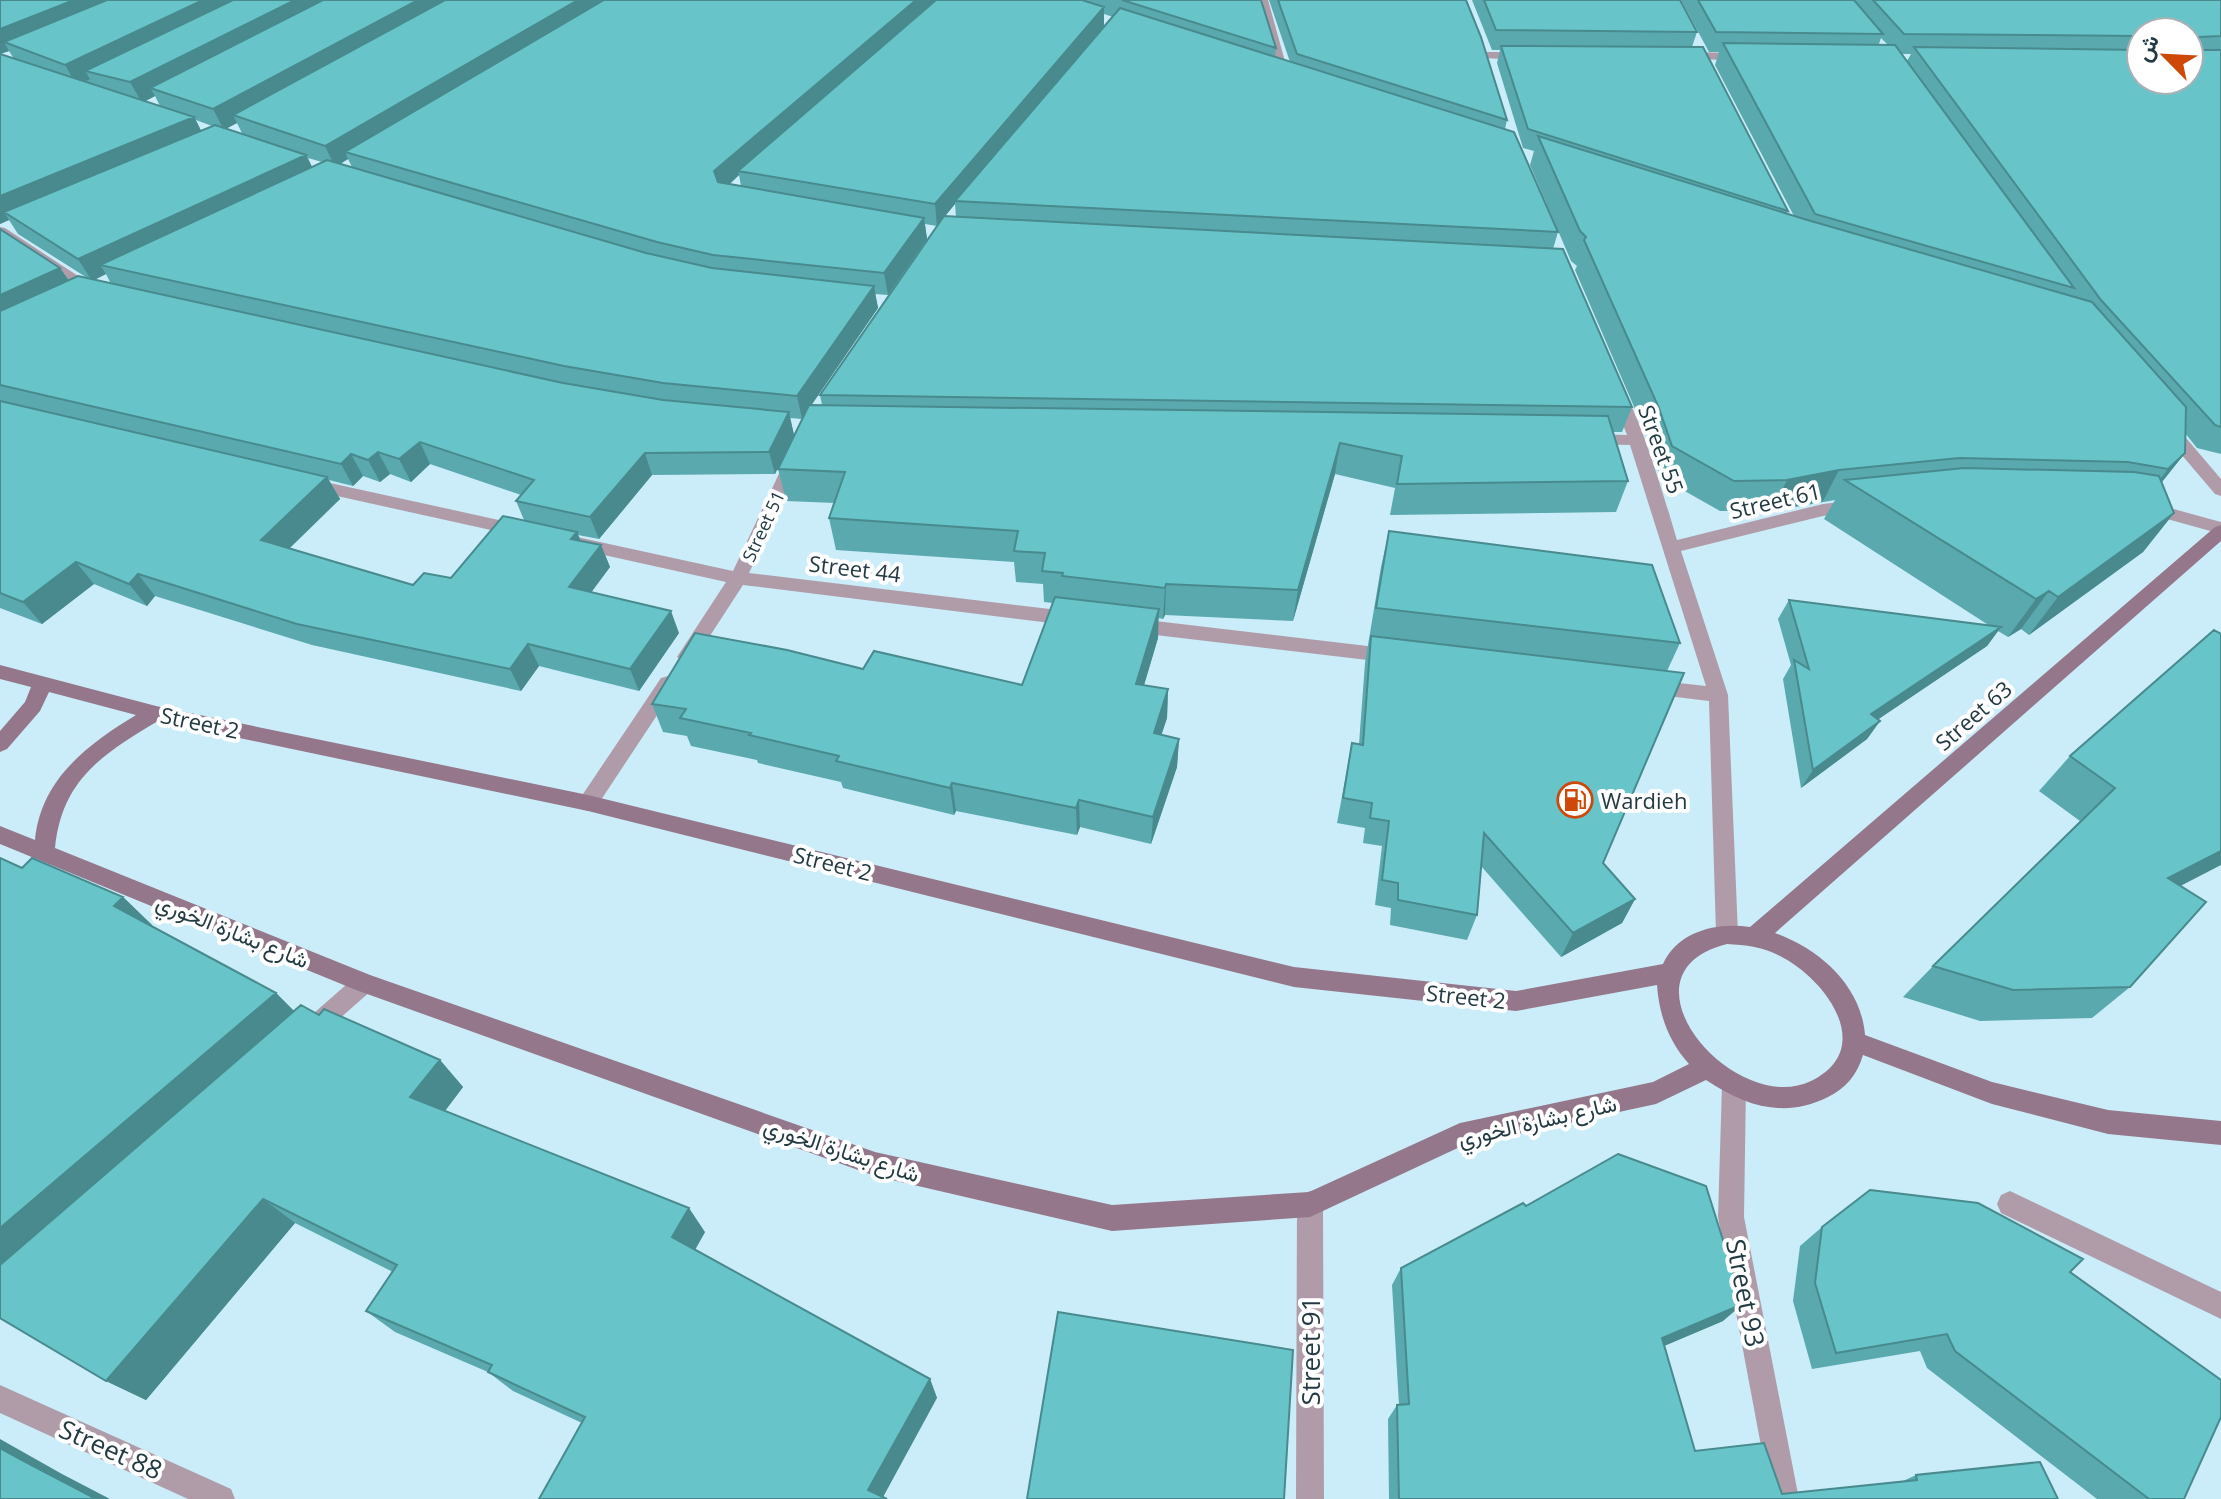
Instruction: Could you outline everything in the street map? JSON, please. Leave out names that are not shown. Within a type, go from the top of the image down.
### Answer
[{"type":"main road","name":"Street 63","points":[[1756,936],[2221,529]]},
{"type":"main road","name":"Street 2","points":[[0,672],[156,713],[588,803],[1294,977],[1516,1001],[1669,973]]},
{"type":"main road","points":[[0,744],[33,706],[43,682]]},
{"type":"main road","points":[[44,854],[51,809],[68,781],[112,740],[156,713]]},
{"type":"main road","name":"شارع بشارة الخوري","points":[[3,841],[44,854],[364,983],[875,1164],[1112,1218],[1310,1204],[1460,1135],[1656,1093],[1707,1067]]},
{"type":"main road","points":[[1727,934],[1756,936],[1793,951],[1826,976],[1849,1008],[1856,1042],[1849,1068],[1829,1087],[1802,1097],[1769,1097],[1734,1085],[1707,1067],[1680,1037],[1667,1003],[1669,973],[1682,954],[1702,941],[1727,934]]},
{"type":"main road","points":[[1856,1042],[2006,1097],[2108,1122],[2221,1133]]},
{"type":"street","points":[[1262,0],[1287,80]]},
{"type":"street","points":[[1695,42],[1709,69]]},
{"type":"street","points":[[1486,56],[1533,56]]},
{"type":"street","points":[[1671,56],[1765,57]]},
{"type":"street","points":[[1273,76],[1302,85]]},
{"type":"street","points":[[5,230],[97,292]]},
{"type":"street","name":"Street 55","points":[[1614,382],[1673,547],[1718,695],[1727,934]]},
{"type":"street","points":[[2161,420],[2221,490]]},
{"type":"street","points":[[1574,439],[1637,440]]},
{"type":"street","name":"Street 51","points":[[588,803],[738,578],[802,441]]},
{"type":"street","name":"Street 44","points":[[291,480],[738,578],[1417,659]]},
{"type":"street","name":"Street 61","points":[[1673,547],[1823,510],[1882,504]]},
{"type":"street","points":[[2130,505],[2176,514],[2221,529]]},
{"type":"street","points":[[1639,686],[1718,695]]},
{"type":"street","points":[[294,1046],[364,983]]},
{"type":"street","name":"Street 93","points":[[1734,1085],[1731,1217],[1785,1499]]},
{"type":"street","name":"Street 91","points":[[1310,1204],[1310,1499]]},
{"type":"street","points":[[2010,1204],[2221,1306]]},
{"type":"street","name":"Street 88","points":[[0,1399],[221,1499]]},
{"type":"building","points":[[0,0],[74,0],[0,29]]},
{"type":"building","points":[[107,0],[203,0],[65,65],[4,42]]},
{"type":"building","points":[[233,0],[295,0],[130,82],[85,71]]},
{"type":"building","points":[[323,0],[418,0],[213,109],[150,88]]},
{"type":"building","points":[[445,0],[578,0],[325,146],[233,115]]},
{"type":"building","points":[[604,0],[916,0],[714,171],[718,182],[924,218],[884,273],[713,255],[657,242],[345,152]]},
{"type":"building","points":[[936,0],[1082,0],[1104,7],[935,204],[738,171]]},
{"type":"building","points":[[1122,0],[1261,0],[1276,48]]},
{"type":"building","points":[[1278,0],[1466,0],[1507,120],[1297,54]]},
{"type":"building","points":[[1484,0],[1680,0],[1697,32],[1496,30]]},
{"type":"building","points":[[1698,0],[1854,0],[1883,34],[1716,32]]},
{"type":"building","points":[[1873,0],[2221,0],[2221,36],[2205,37],[2205,16],[2125,16],[2125,36],[1904,34]]},
{"type":"building","points":[[1120,8],[1514,132],[1558,232],[955,201]]},
{"type":"building","points":[[1723,43],[1895,45],[2074,288],[1815,214]]},
{"type":"building","points":[[1501,46],[1703,47],[1788,211],[1528,129]]},
{"type":"building","points":[[1914,47],[2125,50],[2125,96],[2205,96],[2205,50],[2221,50],[2221,427],[2215,425],[2101,300]]},
{"type":"building","points":[[0,54],[194,117],[0,196]]},
{"type":"building","points":[[215,125],[306,155],[78,259],[4,212]]},
{"type":"building","points":[[1538,136],[1804,219],[2092,302],[2186,407],[2185,453],[2168,469],[2128,462],[1959,458],[1839,470],[1787,480],[1734,481],[1672,446],[1659,408],[1584,240],[1586,237],[1580,231]]},
{"type":"building","points":[[327,160],[646,253],[712,268],[874,286],[797,396],[663,383],[564,366],[100,265]]},
{"type":"building","points":[[944,216],[1563,249],[1632,407],[820,395]]},
{"type":"building","points":[[0,229],[60,268],[0,295]]},
{"type":"building","points":[[78,276],[563,383],[663,400],[789,412],[769,452],[645,453],[590,517],[516,501],[534,480],[420,442],[399,459],[378,452],[368,460],[351,454],[341,464],[0,385],[0,311]]},
{"type":"building","points":[[0,401],[327,477],[261,540],[413,585],[424,573],[451,578],[503,516],[577,532],[571,539],[601,545],[569,587],[671,611],[630,669],[528,644],[510,669],[297,624],[138,574],[129,584],[76,562],[23,602],[0,593]]},
{"type":"building","points":[[809,405],[1608,416],[1628,481],[1397,484],[1402,456],[1340,443],[1298,590],[1166,584],[1165,588],[1042,571],[1045,553],[1014,551],[1018,531],[829,518],[845,472],[778,469]]},
{"type":"building","points":[[1964,468],[2134,472],[2159,476],[2174,513],[2058,597],[2049,591],[2036,599],[1845,480]]},
{"type":"building","points":[[1389,531],[1652,565],[1680,643],[1376,608]]},
{"type":"building","points":[[1055,597],[1159,609],[1136,684],[1168,689],[1154,733],[1179,739],[1153,817],[1079,800],[1076,808],[952,783],[950,788],[836,761],[839,756],[749,735],[751,733],[680,718],[686,709],[652,704],[695,633],[787,650],[863,669],[874,651],[1022,685]]},
{"type":"building","points":[[1789,600],[2001,627],[1871,714],[1880,721],[1813,770],[1794,660],[1809,669]]},
{"type":"building","points":[[2214,630],[2221,634],[2221,851],[2168,878],[2206,902],[2130,987],[2013,990],[1933,966],[2115,788],[2070,756]]},
{"type":"building","points":[[1371,636],[1684,673],[1603,863],[1635,899],[1573,933],[1484,833],[1477,915],[1398,900],[1398,883],[1382,880],[1389,821],[1370,818],[1372,803],[1343,798],[1352,743],[1363,745]]},
{"type":"building","points":[[0,858],[22,868],[32,858],[123,897],[114,906],[276,993],[0,1228]]},
{"type":"building","points":[[301,1005],[319,1015],[324,1009],[440,1060],[410,1097],[689,1208],[672,1237],[930,1379],[868,1490],[887,1499],[539,1499],[585,1417],[488,1372],[492,1365],[366,1311],[397,1265],[263,1199],[106,1381],[0,1318],[0,1265]]},
{"type":"building","points":[[1618,1154],[1706,1186],[1743,1304],[1662,1338],[1695,1451],[1764,1443],[1782,1494],[1917,1480],[1916,1475],[2040,1462],[2058,1499],[1399,1499],[1397,1405],[1409,1404],[1401,1268],[1523,1203],[1526,1206]]},
{"type":"building","points":[[1870,1190],[1978,1203],[2083,1259],[2070,1272],[2221,1380],[2221,1417],[2184,1499],[2149,1499],[1955,1351],[1947,1334],[1836,1353],[1815,1283],[1822,1227]]},
{"type":"building","points":[[1058,1312],[1293,1350],[1284,1499],[1027,1499]]},
{"type":"building","points":[[0,1448],[20,1459],[96,1499],[0,1499]]},
{"type":"place","name":"Wardieh","points":[[1575,800]]}]
